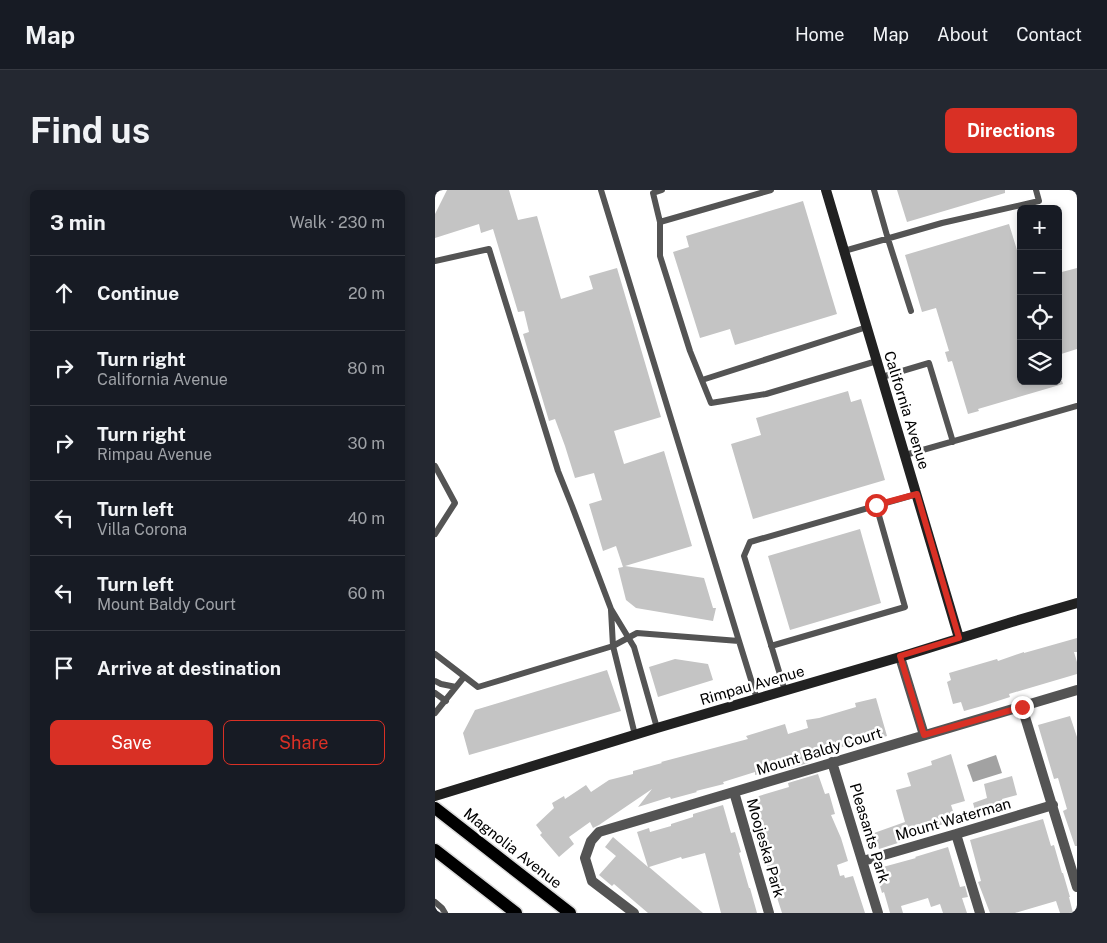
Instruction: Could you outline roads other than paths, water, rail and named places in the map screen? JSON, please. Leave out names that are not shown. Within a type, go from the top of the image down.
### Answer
[{"type":"main road","name":"California Avenue","points":[[826,190],[959,638]]},
{"type":"main road","name":"Rimpau Avenue","points":[[435,796],[1077,603]]},
{"type":"main road","name":"Magnolia Avenue","points":[[435,808],[570,913]]},
{"type":"main road","points":[[435,850],[516,913]]},
{"type":"street","points":[[900,656],[924,735]]},
{"type":"street","name":"Mount Baldy Court","points":[[634,913],[592,881],[585,858],[591,841],[599,832],[1077,690]]},
{"type":"street","points":[[1022,707],[1077,887]]},
{"type":"street","name":"Pleasants Park","points":[[832,762],[878,913]]},
{"type":"street","name":"Moojeska Park","points":[[734,792],[769,913]]},
{"type":"street","name":"Mount Waterman","points":[[863,861],[1053,805]]},
{"type":"street","points":[[956,834],[980,913]]},
{"type":"lane","points":[[601,190],[757,699]]},
{"type":"lane","points":[[662,190],[653,193],[660,222],[660,256],[690,351],[711,404],[766,394],[877,361]]},
{"type":"lane","points":[[660,222],[771,190]]},
{"type":"lane","points":[[874,190],[911,311]]},
{"type":"lane","points":[[844,251],[942,223],[1039,201],[1036,190]]},
{"type":"lane","points":[[435,261],[489,249],[558,471],[611,609],[634,647],[657,728]]},
{"type":"lane","points":[[702,380],[867,327]]},
{"type":"lane","points":[[882,377],[929,363],[953,442]]},
{"type":"lane","points":[[905,456],[1077,406]]},
{"type":"lane","points":[[435,466],[455,503],[435,534]]},
{"type":"lane","points":[[785,691],[744,556],[750,542],[917,494]]},
{"type":"lane","points":[[771,646],[905,607],[876,505]]},
{"type":"lane","points":[[611,609],[613,646],[635,735]]},
{"type":"lane","points":[[435,654],[478,687],[613,646],[637,634],[739,641]]},
{"type":"lane","points":[[435,713],[464,677]]},
{"type":"lane","points":[[435,681],[456,687]]},
{"type":"lane","points":[[435,693],[446,701]]},
{"type":"lane","points":[[435,902],[445,913]]}]
